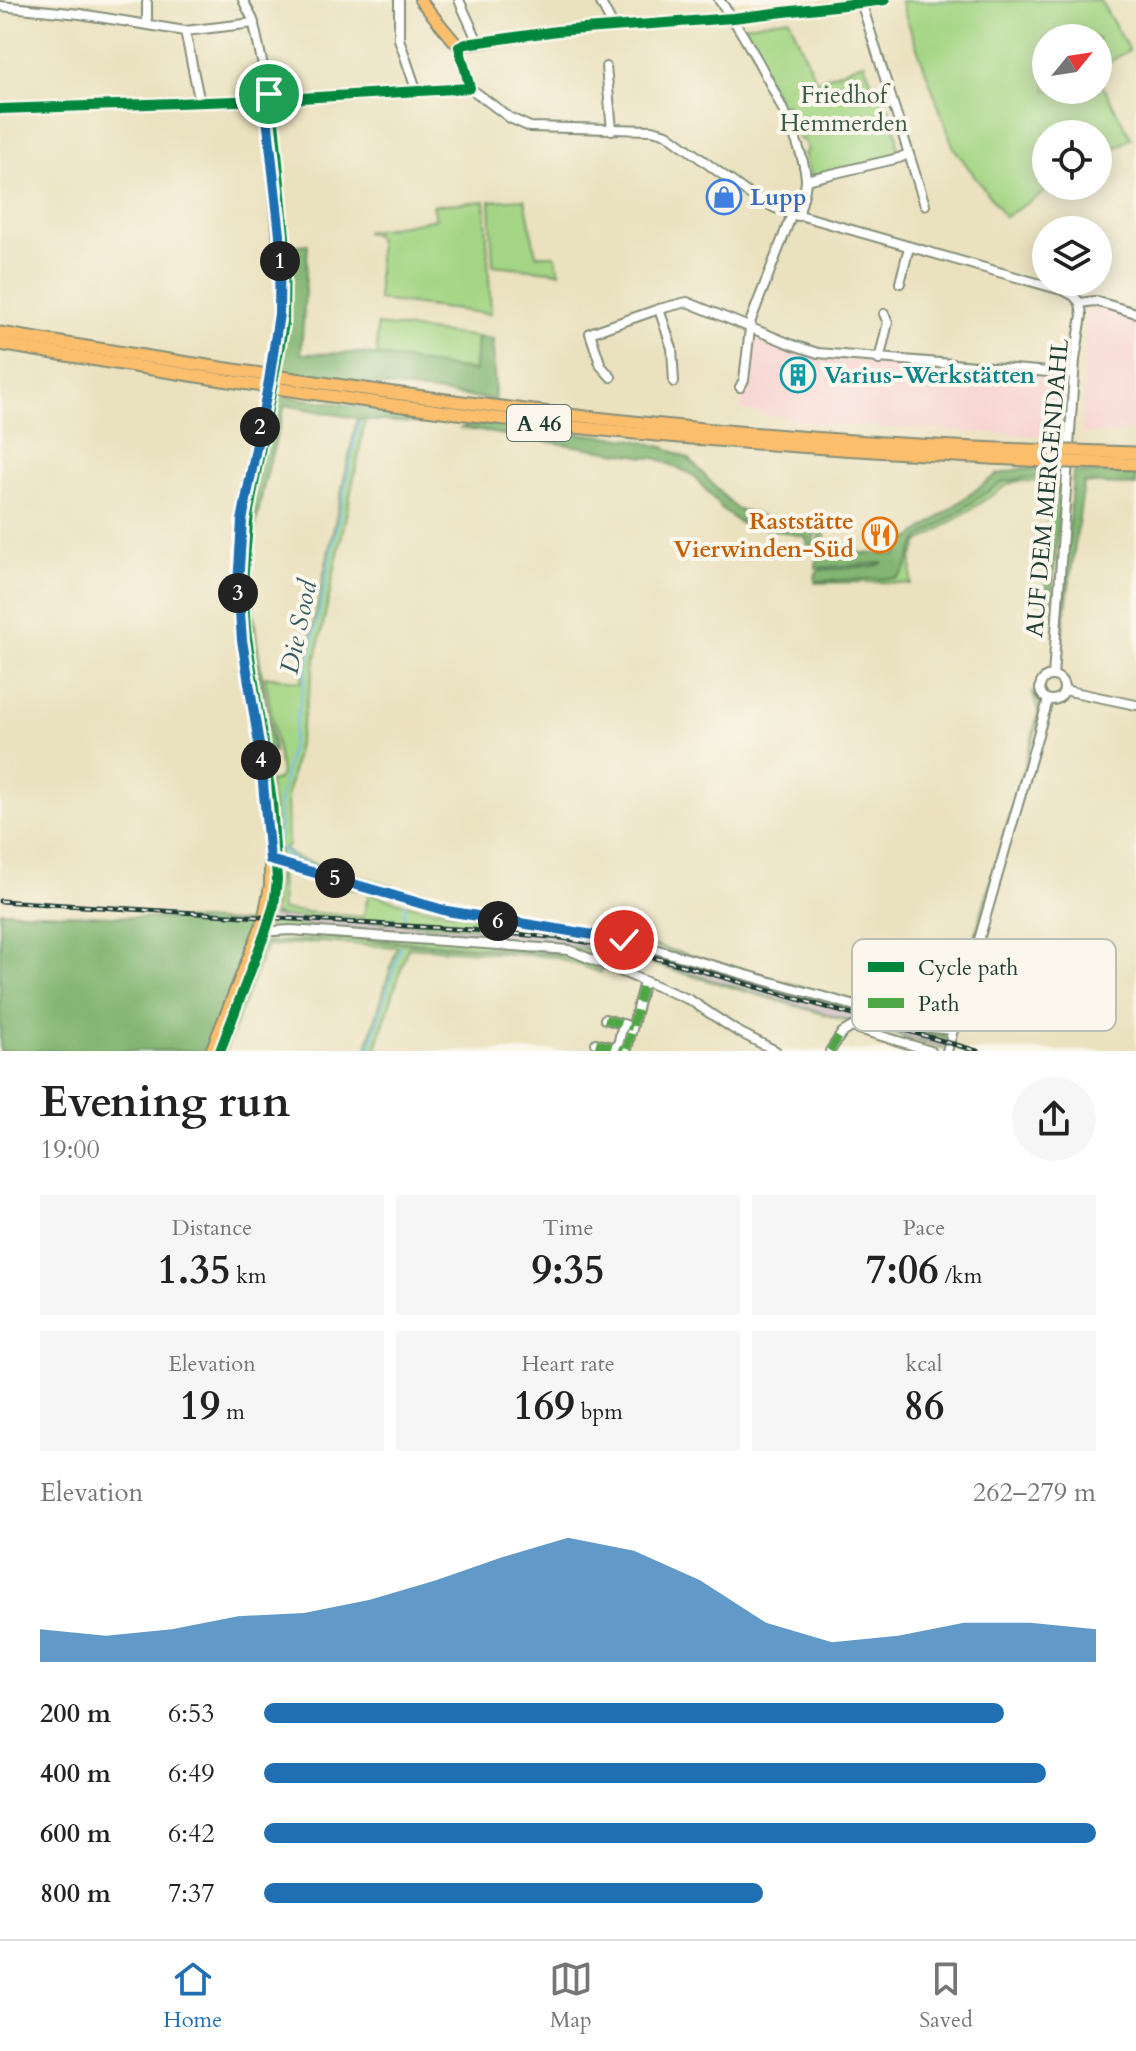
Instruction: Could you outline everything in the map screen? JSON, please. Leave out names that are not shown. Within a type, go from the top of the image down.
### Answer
[{"type":"highway","name":"A 46","points":[[0,333],[266,376],[529,411],[1136,464]]},
{"type":"highway","name":"A 46","points":[[0,344],[260,387],[575,427],[832,449],[1068,456],[1136,453]]},
{"type":"main road","points":[[211,1051],[269,899],[270,860],[260,750],[242,640],[238,585],[242,521],[279,314],[280,255],[267,100],[470,88],[459,47],[420,0]]},
{"type":"street","points":[[0,109],[267,100],[269,94],[254,23],[243,0]]},
{"type":"street","points":[[399,0],[399,39],[417,92]]},
{"type":"street","points":[[459,0],[478,42]]},
{"type":"street","points":[[719,0],[733,18],[797,142],[806,180],[750,326],[744,380],[740,387]]},
{"type":"street","points":[[459,47],[613,26],[733,18],[885,0]]},
{"type":"street","points":[[867,1],[908,154],[925,205]]},
{"type":"street","points":[[147,3],[147,24]]},
{"type":"street","points":[[601,3],[613,26]]},
{"type":"street","points":[[0,6],[185,31],[254,23]]},
{"type":"street","points":[[185,31],[200,103]]},
{"type":"street","points":[[606,67],[612,130]]},
{"type":"street","points":[[470,88],[526,126],[540,129],[652,130],[667,134],[757,199],[795,215],[1065,291],[1080,303],[1095,301],[1136,313]]},
{"type":"street","points":[[806,180],[908,154]]},
{"type":"street","points":[[900,283],[909,247]]},
{"type":"street","points":[[611,377],[601,366],[590,333],[679,303],[692,303],[812,351],[879,360],[1074,374]]},
{"type":"street","name":"AUF DEM MERGENDAHL","points":[[1053,676],[1074,374],[1082,315],[1080,303]]},
{"type":"street","points":[[659,309],[672,348],[674,382]]},
{"type":"street","points":[[879,360],[888,322],[884,314]]},
{"type":"street","points":[[1053,676],[1063,682],[1064,690],[1059,698],[1048,700],[1042,695],[1040,687],[1046,678],[1053,676]]},
{"type":"street","points":[[1064,690],[1136,705]]},
{"type":"street","points":[[979,939],[1048,700]]},
{"type":"street","points":[[270,860],[447,911],[624,940],[852,1005]]},
{"type":"street","points":[[258,932],[291,930],[569,950],[690,1000],[735,1030],[776,1051]]},
{"type":"street","points":[[596,1043],[622,1049],[644,981]]},
{"type":"street","points":[[605,1019],[628,1025]]},
{"type":"street","points":[[830,1051],[844,1030],[852,1028]]},
{"type":"street","points":[[867,1031],[931,1051]]},
{"type":"street","points":[[947,1051],[953,1031]]},
{"type":"shaded area","points":[[1093,307],[1136,320],[1136,426],[1119,434],[1082,434],[1085,329]]},
{"type":"shaded area","points":[[752,331],[817,356],[838,360],[1064,376],[1059,437],[822,424],[741,410]]},
{"type":"shaded area","points":[[272,916],[502,929],[580,938],[686,963],[852,1012],[852,1021],[692,973],[597,950],[534,941],[269,923]]},
{"type":"shaded area","points":[[885,1031],[916,1031],[947,1040],[945,1049]]},
{"type":"green space","points":[[1100,0],[1129,50],[1112,60],[1112,24],[1032,24],[1032,104],[1112,103],[1131,138],[1112,150],[1112,120],[1032,120],[1032,200],[1005,217],[954,148],[900,1]]},
{"type":"green space","name":"Friedhof Hemmerden","points":[[789,18],[816,81],[864,62],[875,90],[880,89],[887,109],[890,108],[898,154],[810,176],[804,153],[808,151],[803,139],[799,140],[795,132],[799,129],[786,104],[781,106],[741,26]]},
{"type":"green space","points":[[525,199],[536,255],[555,255],[560,272],[493,265],[490,201]]},
{"type":"green space","points":[[485,201],[491,314],[378,300],[378,239],[374,234],[364,232],[436,219],[433,205]]},
{"type":"green space","points":[[308,244],[301,354],[361,353],[475,371],[477,337],[493,339],[495,400],[280,372],[287,300],[287,246]]},
{"type":"green space","points":[[377,325],[477,337],[475,371],[377,357]]},
{"type":"green space","points":[[273,395],[431,416],[429,424],[365,420],[285,405],[260,503],[252,564],[257,645],[274,752],[266,748],[244,602],[245,550],[252,498]]},
{"type":"green space","points":[[357,419],[365,420],[287,796],[288,846],[284,849],[295,858],[403,889],[418,899],[447,907],[606,932],[852,1003],[625,938],[447,909],[279,857],[269,782],[278,780],[281,773],[265,676],[301,682]]},
{"type":"green space","points":[[475,422],[631,439],[666,448],[689,459],[736,509],[765,517],[765,523],[815,528],[813,549],[809,550],[806,537],[740,523],[724,511],[693,475],[659,459],[461,428]]},
{"type":"green space","points":[[1024,468],[1063,469],[1051,608],[1046,607],[1050,477],[1002,482],[920,538],[905,569],[897,578],[815,581],[819,570],[883,563],[816,568],[819,529],[825,529],[825,551],[897,555],[899,541],[907,541],[996,475]]},
{"type":"green space","points":[[1073,472],[1136,474],[1136,486],[1084,483],[1060,648]]},
{"type":"green space","points":[[1036,476],[1051,477],[1052,482],[1018,481],[1009,484],[919,543],[912,558],[911,584],[815,583],[897,578],[906,568],[920,538],[1002,482]]},
{"type":"green space","points":[[1032,692],[1035,692],[1042,708],[976,939],[974,939],[1035,728],[1038,711]]},
{"type":"green space","points":[[282,867],[367,892],[285,869],[280,871],[282,910],[363,917],[369,893],[409,905],[610,940],[852,1009],[852,1012],[686,963],[580,938],[502,929],[272,916],[278,915],[273,913],[278,869]]},
{"type":"green space","points":[[0,911],[258,923],[206,1051],[0,1051]]},
{"type":"green space","points":[[269,923],[534,941],[610,953],[591,951],[590,955],[267,931]]},
{"type":"green space","points":[[330,938],[554,954],[602,970],[601,973],[555,957],[408,947],[375,1051],[366,1051],[397,947],[319,942],[266,946],[225,1051],[221,1051],[263,943]]},
{"type":"green space","points":[[638,960],[692,974],[852,1022]]},
{"type":"green space","points":[[916,1031],[948,1036],[946,1040]]},
{"type":"waterway","name":"Die Sood","points":[[280,840],[279,803],[359,422]]},
{"type":"waterway","name":"Die Sood","points":[[280,847],[291,859],[405,895]]},
{"type":"waterway","name":"Die Sood","points":[[404,918],[405,904]]},
{"type":"waterway","name":"Die Sood","points":[[369,1051],[401,946]]},
{"type":"railway","points":[[0,901],[562,938],[671,962],[852,1015]]},
{"type":"railway","points":[[908,1031],[977,1051]]},
{"type":"marked path","points":[[627,1049],[644,981]]},
{"type":"marked path","points":[[605,1019],[632,1027]]},
{"type":"marked path","points":[[830,1051],[840,1035]]},
{"type":"marked path","points":[[596,1043],[623,1050]]},
{"type":"cycle path","points":[[0,109],[267,100],[470,88],[459,47],[466,44],[557,31],[733,18],[885,0]]},
{"type":"cycle path","points":[[220,1051],[265,933],[274,905],[277,880],[272,802],[246,630],[243,583],[249,511],[284,323],[285,237],[272,100]]},
{"type":"place","name":"Lupp","points":[[724,197]]},
{"type":"place","name":"Varius-Werkstätten","points":[[798,375]]},
{"type":"place","name":"Raststätte Vierwinden-Süd","points":[[880,535]]},
{"type":"route","points":[[269,94],[266,105],[280,235],[279,314],[242,521],[238,585],[242,640],[260,750],[270,860],[447,911],[624,940]]}]
